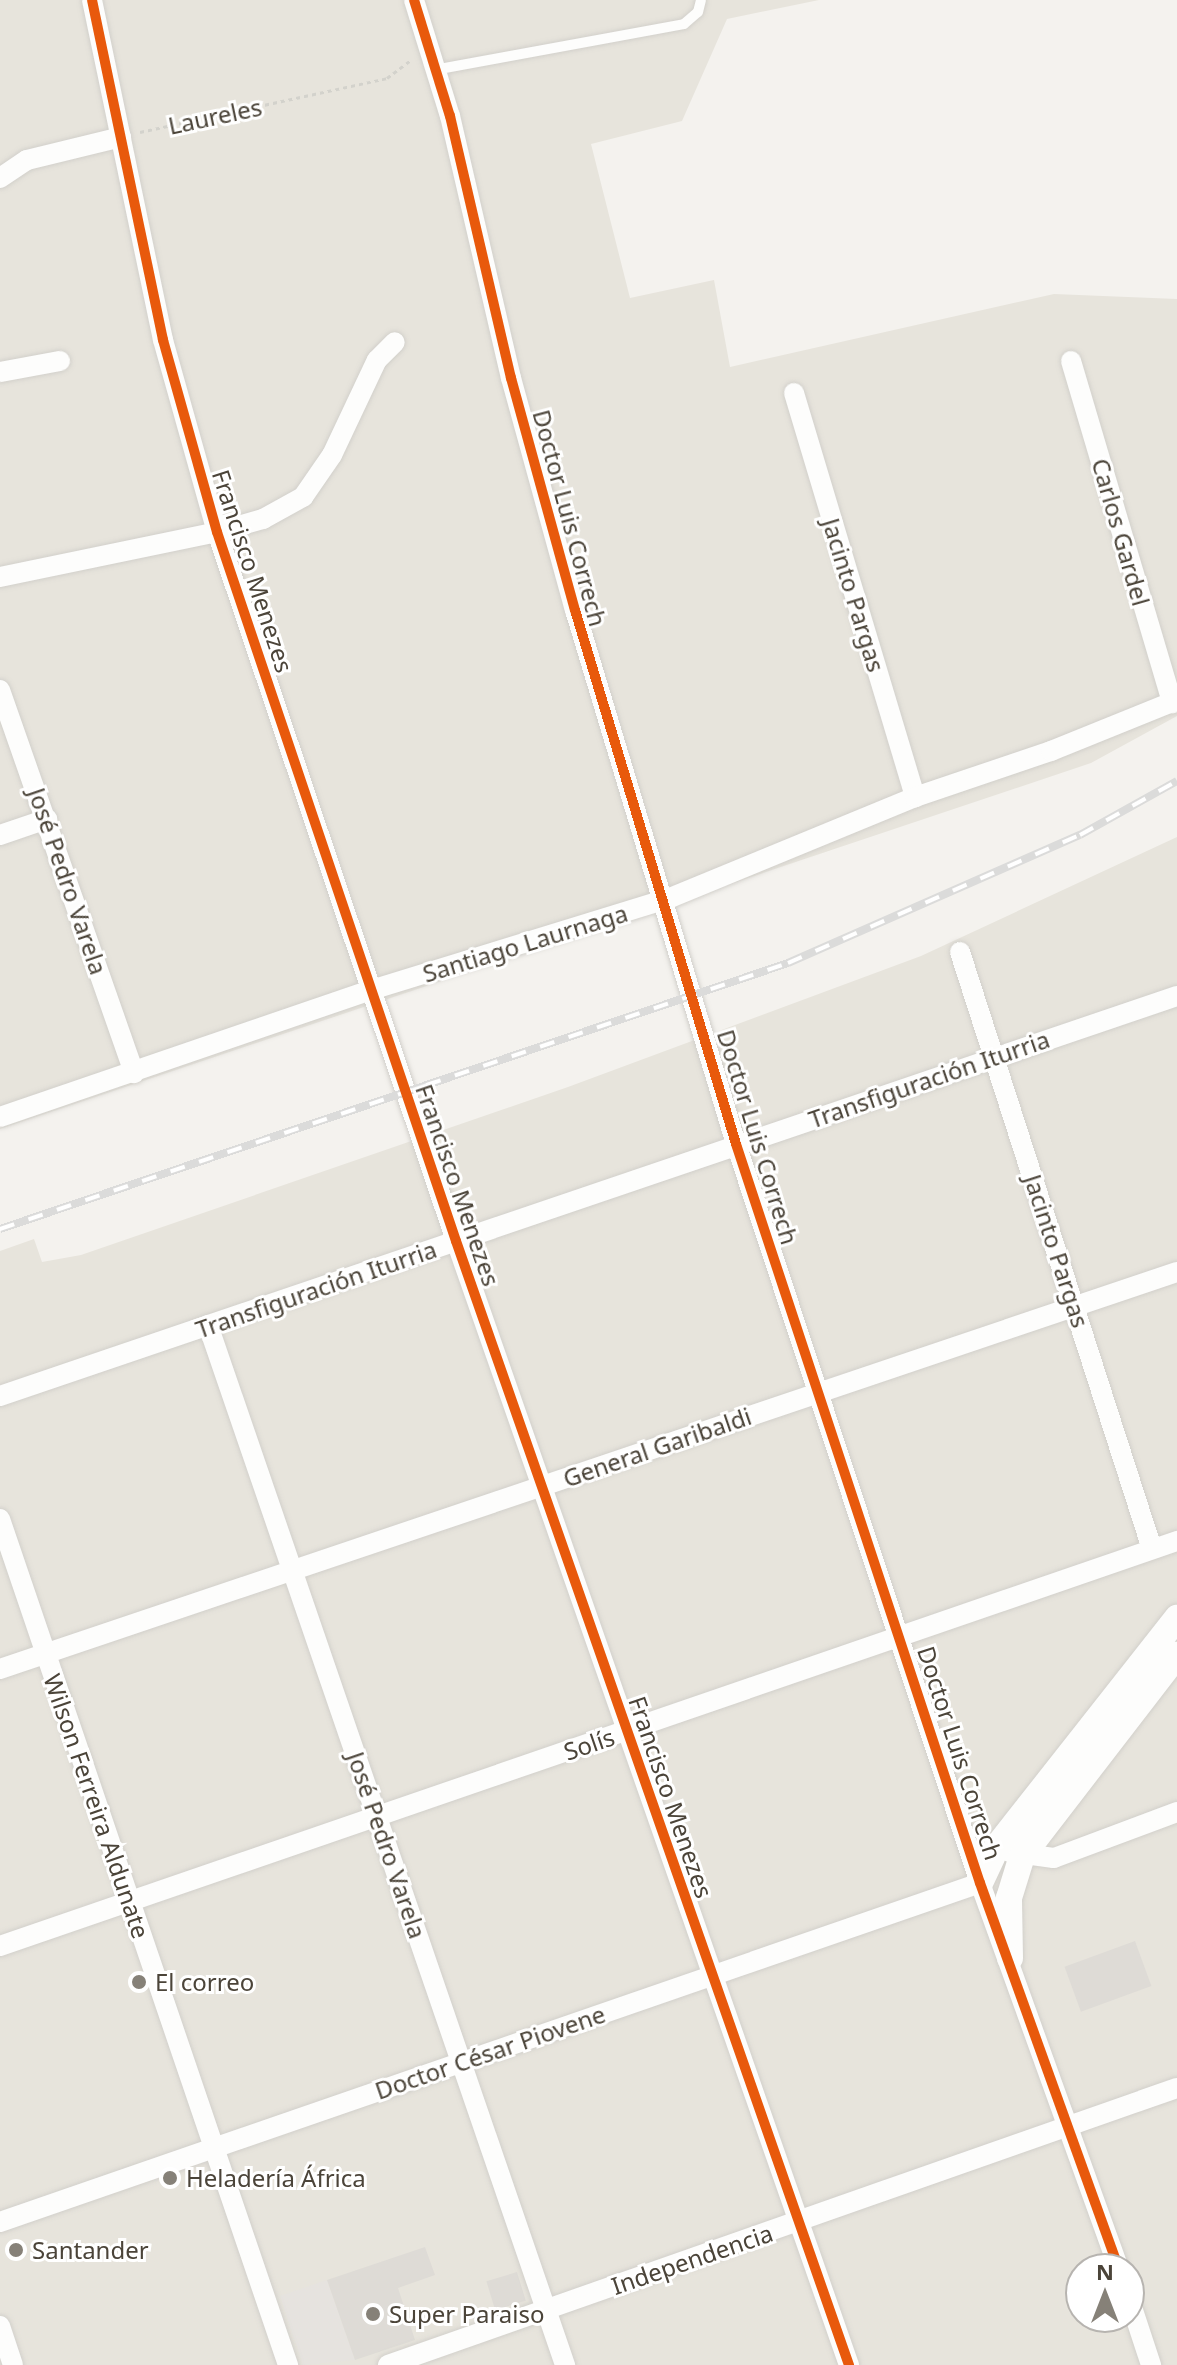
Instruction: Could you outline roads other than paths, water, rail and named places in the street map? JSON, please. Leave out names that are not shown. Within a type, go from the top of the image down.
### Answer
[{"type":"street","name":"Francisco Menezes","points":[[92,0],[163,340],[217,532],[456,1241],[849,2365]]},
{"type":"street","name":"Doctor Luis Correch","points":[[414,0],[571,596],[736,1144],[902,1636],[980,1883],[1070,2122],[1114,2253]]},
{"type":"street","points":[[0,178],[27,160],[121,137]]},
{"type":"street","points":[[0,577],[217,532],[263,519],[303,497],[332,455],[377,360],[395,342]]},
{"type":"street","points":[[0,372],[60,361]]},
{"type":"street","name":"Carlos Gardel","points":[[1071,361],[1174,702]]},
{"type":"street","name":"Jacinto Pargas","points":[[794,393],[915,797]]},
{"type":"street","name":"José Pedro Varela","points":[[0,690],[134,1073]]},
{"type":"street","name":"Santiago Laurnaga","points":[[0,1117],[371,990],[663,900],[915,797],[1174,702]]},
{"type":"street","points":[[0,835],[47,819]]},
{"type":"street","name":"Jacinto Pargas","points":[[960,952],[1152,1549]]},
{"type":"street","name":"Transfiguración Iturria","points":[[0,1396],[1177,996]]},
{"type":"street","name":"General Garibaldi","points":[[0,1669],[1177,1272]]},
{"type":"street","name":"José Pedro Varela","points":[[208,1325],[565,2365]]},
{"type":"street","name":"Wilson Ferreira Aldunate","points":[[0,1519],[288,2365]]},
{"type":"street","name":"Solís","points":[[0,1946],[1177,1541]]},
{"type":"street","points":[[1009,1898],[980,1883],[996,1848],[1177,1618]]},
{"type":"street","points":[[1010,1958],[1009,1898],[1022,1856],[1177,1655]]},
{"type":"street","points":[[996,1848],[1022,1856],[1054,1858],[1177,1812]]},
{"type":"street","name":"Doctor César Piovene","points":[[0,2222],[980,1883]]},
{"type":"street","name":"Independencia","points":[[388,2365],[799,2222],[1070,2122],[1177,2088]]},
{"type":"street","points":[[0,2326],[13,2365]]},
{"type":"street","points":[[1140,2333],[1151,2365]]},
{"type":"lane","points":[[434,70],[642,28],[684,24],[698,12],[701,0]]},
{"type":"railway","points":[[0,1229],[788,963],[1080,835],[1177,781]]},
{"type":"place","name":"El correo","points":[[139,1982]]},
{"type":"place","name":"Heladería África","points":[[170,2178]]},
{"type":"place","name":"Santander","points":[[16,2250]]},
{"type":"place","name":"Super Paraiso","points":[[373,2314]]}]
